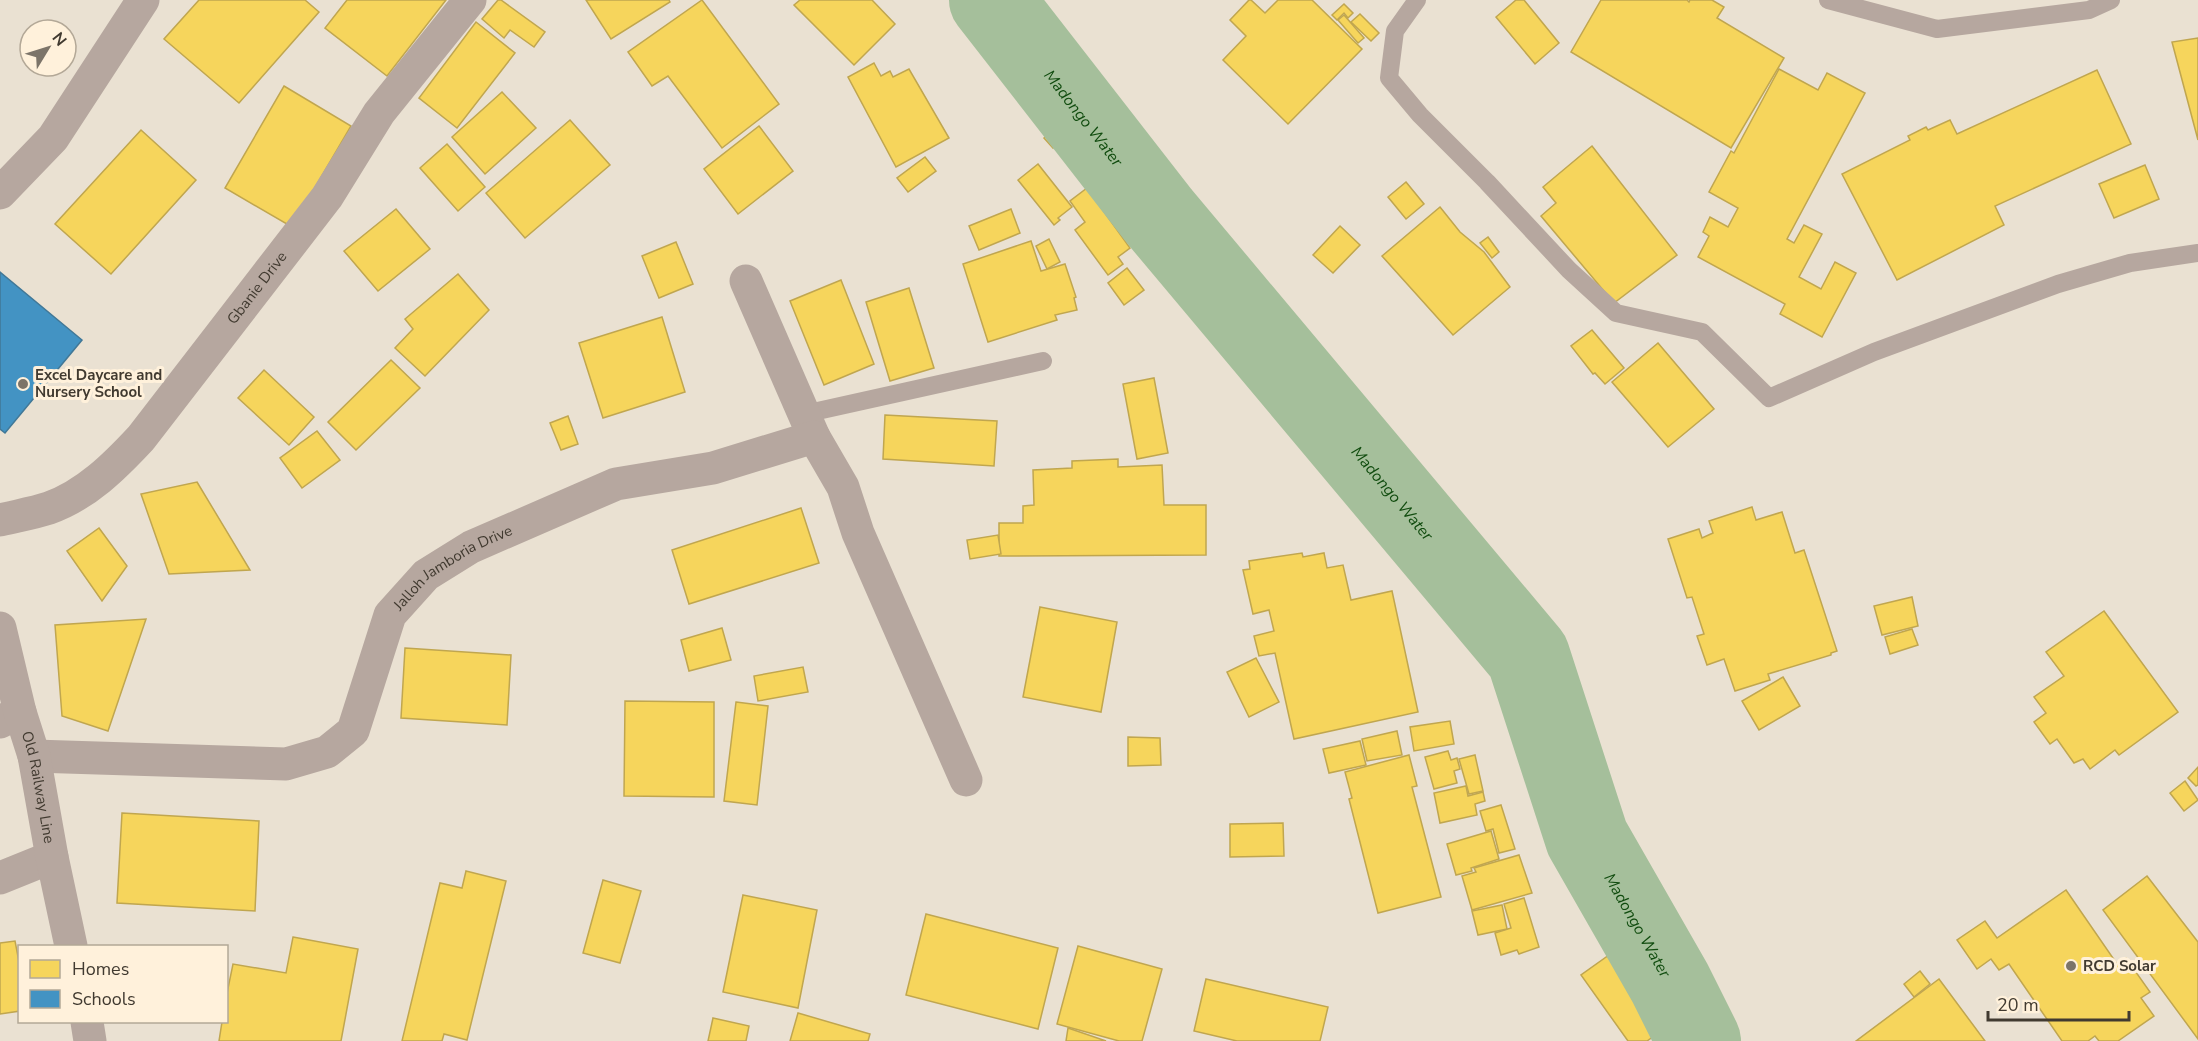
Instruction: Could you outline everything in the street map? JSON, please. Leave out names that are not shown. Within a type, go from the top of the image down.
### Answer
[{"type":"street","points":[[0,193],[53,138],[143,0]]},
{"type":"street","name":"Gbanie Drive","points":[[0,520],[51,507],[89,486],[112,469],[141,438],[327,197],[380,113],[470,0]]},
{"type":"street","points":[[746,281],[809,426],[843,487],[858,533],[966,780]]},
{"type":"street","name":"Jalloh Jamboria Drive","points":[[34,756],[286,764],[327,753],[353,731],[390,615],[426,575],[471,547],[616,484],[713,468],[809,426]]},
{"type":"street","name":"Old Railway Line","points":[[0,628],[10,717],[34,756],[71,945]]},
{"type":"street","points":[[0,878],[52,857]]},
{"type":"street","points":[[87,1023],[90,1041]]},
{"type":"lane","points":[[1417,0],[1395,31],[1389,78],[1420,115],[1487,182],[1569,270],[1617,313],[1702,332],[1769,398],[1874,352],[2058,284],[2130,263],[2198,253]]},
{"type":"lane","points":[[1828,0],[1937,29],[2088,10],[2111,0]]},
{"type":"lane","points":[[809,426],[1042,361]]},
{"type":"building: Homes","points":[[199,0],[305,0],[319,12],[239,103],[164,39]]},
{"type":"building: Homes","points":[[347,0],[446,0],[387,76],[325,28]]},
{"type":"building: Homes","points":[[498,0],[545,32],[534,47],[510,30],[504,38],[482,19]]},
{"type":"building: Homes","points":[[586,0],[669,0],[670,2],[611,39]]},
{"type":"building: Homes","points":[[702,0],[779,104],[722,148],[668,76],[652,86],[628,52]]},
{"type":"building: Homes","points":[[800,0],[872,0],[895,24],[854,65],[794,5]]},
{"type":"building: Homes","points":[[1249,0],[1265,13],[1278,0],[1312,0],[1362,49],[1288,124],[1223,60],[1246,36],[1230,20]]},
{"type":"building: Homes","points":[[1516,0],[1524,0],[1559,43],[1535,64],[1496,17]]},
{"type":"building: Homes","points":[[1601,0],[1687,0],[1689,2],[1690,0],[1712,0],[1724,7],[1717,18],[1784,58],[1731,148],[1571,52]]},
{"type":"building: Homes","points":[[1344,4],[1353,13],[1348,18],[1344,13],[1337,20],[1332,15]]},
{"type":"building: Homes","points":[[1360,14],[1379,33],[1371,41],[1351,22]]},
{"type":"building: Homes","points":[[1344,15],[1364,38],[1358,43],[1338,20]]},
{"type":"building: Homes","points":[[476,22],[515,53],[457,128],[419,98]]},
{"type":"building: Homes","points":[[2198,38],[2198,140],[2172,42]]},
{"type":"building: Homes","points":[[874,63],[881,76],[890,71],[893,77],[909,69],[949,138],[896,167],[848,77]]},
{"type":"building: Homes","points":[[1779,69],[1818,90],[1827,73],[1865,93],[1787,239],[1794,243],[1804,225],[1822,234],[1799,277],[1821,289],[1835,262],[1856,273],[1822,337],[1780,314],[1785,304],[1698,257],[1709,236],[1703,232],[1710,217],[1728,227],[1738,208],[1709,192],[1731,151],[1734,153]]},
{"type":"building: Homes","points":[[2097,70],[2131,144],[1995,206],[2004,225],[1897,280],[1842,174],[1910,140],[1908,136],[1926,127],[1928,130],[1950,120],[1957,134]]},
{"type":"building: Homes","points":[[284,86],[351,126],[292,227],[225,188]]},
{"type":"building: Homes","points":[[502,92],[536,128],[485,174],[452,137]]},
{"type":"building: Homes","points":[[1072,113],[1094,140],[1071,162],[1068,158],[1072,154],[1066,147],[1062,151],[1056,144],[1053,148],[1044,138]]},
{"type":"building: Homes","points":[[570,120],[610,165],[525,238],[486,193]]},
{"type":"building: Homes","points":[[759,126],[793,171],[738,214],[704,169]]},
{"type":"building: Homes","points":[[141,130],[196,180],[111,274],[55,224]]},
{"type":"building: Homes","points":[[447,144],[485,187],[458,211],[420,168]]},
{"type":"building: Homes","points":[[1592,146],[1677,255],[1614,303],[1541,216],[1556,203],[1543,187]]},
{"type":"building: Homes","points":[[1098,150],[1119,182],[1096,196],[1076,164]]},
{"type":"building: Homes","points":[[925,157],[936,171],[908,192],[897,178]]},
{"type":"building: Homes","points":[[1038,164],[1072,207],[1058,218],[1060,220],[1054,225],[1018,180]]},
{"type":"building: Homes","points":[[2145,165],[2159,199],[2114,218],[2099,184]]},
{"type":"building: Homes","points":[[1406,182],[1424,204],[1406,219],[1388,197]]},
{"type":"building: Homes","points":[[1087,188],[1130,248],[1118,257],[1123,264],[1108,275],[1075,230],[1085,222],[1070,201]]},
{"type":"building: Homes","points":[[1440,207],[1460,232],[1484,252],[1510,287],[1453,335],[1382,256]]},
{"type":"building: Homes","points":[[396,209],[430,249],[378,291],[344,251]]},
{"type":"building: Homes","points":[[1011,209],[1020,233],[979,250],[969,226]]},
{"type":"building: Homes","points":[[1340,226],[1360,245],[1333,273],[1313,255]]},
{"type":"building: Homes","points":[[1488,237],[1499,252],[1492,258],[1480,243]]},
{"type":"building: Homes","points":[[1049,239],[1060,262],[1047,269],[1036,246]]},
{"type":"building: Homes","points":[[1031,241],[1041,271],[1065,264],[1076,297],[1074,298],[1077,310],[1055,315],[1057,320],[988,342],[963,264]]},
{"type":"building: Homes","points":[[676,242],[693,284],[659,298],[642,256]]},
{"type":"building: Homes","points":[[1127,268],[1144,290],[1124,305],[1108,283]]},
{"type":"building: Homes","points":[[458,274],[489,310],[425,376],[395,348],[413,329],[405,319]]},
{"type":"building: Homes","points":[[841,280],[874,364],[824,385],[790,301]]},
{"type":"building: Homes","points":[[909,288],[934,368],[890,381],[866,302]]},
{"type":"building: Homes","points":[[662,317],[685,392],[603,418],[579,343]]},
{"type":"building: Homes","points":[[1592,330],[1624,368],[1605,384],[1595,373],[1593,374],[1571,346]]},
{"type":"building: Homes","points":[[1658,343],[1714,409],[1668,447],[1612,382]]},
{"type":"building: Homes","points":[[391,360],[420,388],[356,450],[328,422]]},
{"type":"building: Homes","points":[[264,370],[314,417],[289,445],[238,398]]},
{"type":"building: Homes","points":[[1154,378],[1168,453],[1137,459],[1123,384]]},
{"type":"building: Homes","points":[[885,415],[997,421],[994,466],[883,459]]},
{"type":"building: Homes","points":[[568,416],[578,444],[561,450],[550,423]]},
{"type":"building: Homes","points":[[317,431],[340,460],[302,488],[280,458]]},
{"type":"building: Homes","points":[[1118,459],[1118,467],[1162,465],[1164,505],[1206,505],[1206,555],[999,556],[999,523],[1023,523],[1023,506],[1034,505],[1033,470],[1072,468],[1072,461]]},
{"type":"building: Homes","points":[[197,482],[250,570],[169,574],[141,494]]},
{"type":"building: Homes","points":[[1752,507],[1756,520],[1782,512],[1795,553],[1804,550],[1837,651],[1831,655],[1768,674],[1770,680],[1735,691],[1724,659],[1707,665],[1697,636],[1704,634],[1692,597],[1687,598],[1668,539],[1699,529],[1702,538],[1713,533],[1709,521]]},
{"type":"building: Homes","points":[[801,508],[819,563],[689,604],[672,550]]},
{"type":"building: Homes","points":[[99,528],[127,566],[102,601],[67,551]]},
{"type":"building: Homes","points":[[998,535],[1001,554],[970,559],[967,540]]},
{"type":"building: Homes","points":[[1302,553],[1303,557],[1324,553],[1327,568],[1343,565],[1351,600],[1392,591],[1418,712],[1294,739],[1275,653],[1259,656],[1254,636],[1274,631],[1269,610],[1253,614],[1243,570],[1250,569],[1249,561]]},
{"type":"building: Homes","points":[[1912,597],[1918,626],[1882,635],[1874,606]]},
{"type":"building: Homes","points":[[1040,607],[1117,622],[1101,712],[1023,697]]},
{"type":"building: Homes","points":[[2104,611],[2178,712],[2119,755],[2115,750],[2090,769],[2083,759],[2074,763],[2057,739],[2050,744],[2034,722],[2046,713],[2034,697],[2064,676],[2046,652]]},
{"type":"building: Homes","points":[[146,619],[108,731],[62,716],[55,625]]},
{"type":"building: Homes","points":[[722,628],[731,660],[689,671],[681,640]]},
{"type":"building: Homes","points":[[1912,629],[1918,645],[1890,654],[1885,637]]},
{"type":"building: Homes","points":[[405,648],[511,655],[507,725],[401,718]]},
{"type":"building: Homes","points":[[1256,658],[1279,702],[1249,717],[1227,672]]},
{"type":"building: Homes","points":[[803,667],[808,692],[758,701],[754,676]]},
{"type":"building: Homes","points":[[1783,677],[1800,706],[1759,730],[1742,701]]},
{"type":"building: Homes","points":[[625,701],[714,702],[714,797],[624,796]]},
{"type":"building: Homes","points":[[736,702],[768,706],[757,805],[724,801]]},
{"type":"building: Homes","points":[[1450,721],[1454,744],[1414,751],[1410,727]]},
{"type":"building: Homes","points":[[1397,731],[1402,755],[1367,761],[1362,739]]},
{"type":"building: Homes","points":[[1128,737],[1160,738],[1161,765],[1128,766]]},
{"type":"building: Homes","points":[[1360,741],[1366,765],[1329,773],[1323,749]]},
{"type":"building: Homes","points":[[1448,751],[1451,760],[1457,758],[1460,769],[1454,771],[1457,783],[1434,789],[1425,757]]},
{"type":"building: Homes","points":[[1409,755],[1417,786],[1412,787],[1441,897],[1378,913],[1349,799],[1352,798],[1345,772]]},
{"type":"building: Homes","points":[[1475,755],[1483,791],[1469,794],[1459,759]]},
{"type":"building: Homes","points":[[2198,767],[2198,785],[2196,786],[2188,778]]},
{"type":"building: Homes","points":[[2185,781],[2198,800],[2184,811],[2170,793]]},
{"type":"building: Homes","points":[[1466,786],[1468,796],[1483,792],[1485,801],[1475,804],[1477,815],[1440,823],[1434,793]]},
{"type":"building: Homes","points":[[1501,805],[1515,849],[1499,853],[1493,829],[1486,831],[1480,811]]},
{"type":"building: Homes","points":[[122,813],[259,821],[255,911],[117,903]]},
{"type":"building: Homes","points":[[1283,823],[1284,856],[1230,857],[1230,824]]},
{"type":"building: Homes","points":[[1491,831],[1499,859],[1471,868],[1472,871],[1456,875],[1447,844]]},
{"type":"building: Homes","points":[[1519,855],[1532,893],[1472,910],[1462,876],[1476,872],[1474,868]]},
{"type":"building: Homes","points":[[466,871],[506,881],[467,1040],[444,1034],[442,1041],[402,1041],[440,883],[462,888]]},
{"type":"building: Homes","points":[[2147,876],[2198,942],[2198,1039],[2103,910]]},
{"type":"building: Homes","points":[[603,880],[641,891],[620,963],[583,953]]},
{"type":"building: Homes","name":"RCD Solar","points":[[2066,890],[2117,964],[2126,958],[2150,992],[2141,998],[2154,1016],[2118,1041],[2099,1041],[2095,1036],[2088,1041],[2062,1041],[2009,964],[1999,970],[1991,959],[1977,969],[1957,940],[1985,921],[1997,938]]},
{"type":"building: Homes","points":[[743,895],[817,910],[798,1008],[723,992]]},
{"type":"building: Homes","points":[[1524,898],[1539,947],[1519,954],[1517,950],[1501,955],[1495,933],[1511,928],[1504,904]]},
{"type":"building: Homes","points":[[1502,905],[1507,929],[1478,935],[1472,911]]},
{"type":"building: Homes","points":[[926,914],[1058,948],[1038,1029],[906,995]]},
{"type":"building: Homes","points":[[293,937],[358,949],[341,1041],[219,1041],[222,1023],[228,1023],[228,988],[233,964],[286,973]]},
{"type":"building: Homes","points":[[15,941],[18,957],[18,1011],[0,1014],[0,943]]},
{"type":"building: Homes","points":[[1078,946],[1162,969],[1142,1041],[1119,1041],[1057,1024]]},
{"type":"building: Homes","points":[[1616,950],[1671,1024],[1647,1041],[1628,1041],[1581,975]]},
{"type":"building: Homes","points":[[1920,971],[1930,984],[1914,997],[1904,984]]},
{"type":"building: Homes","points":[[1206,979],[1328,1007],[1320,1041],[1237,1041],[1194,1031]]},
{"type":"building: Homes","points":[[1939,979],[1985,1041],[1856,1041]]},
{"type":"building: Homes","points":[[798,1013],[870,1034],[868,1041],[790,1041]]},
{"type":"building: Homes","points":[[713,1018],[749,1026],[746,1041],[708,1041]]},
{"type":"building: Homes","points":[[1068,1028],[1106,1041],[1066,1041]]},
{"type":"building: Schools","name":"Excel Daycare and Nursery School","points":[[0,272],[82,340],[5,433],[0,429]]},
{"type":"waterway","name":"Madongo Water","points":[[991,0],[1159,216],[1528,656],[1587,838],[1670,983],[1699,1041]]},
{"type":"place","name":"Excel Daycare and Nursery School","points":[[23,384]]},
{"type":"place","name":"RCD Solar","points":[[2071,966]]}]
